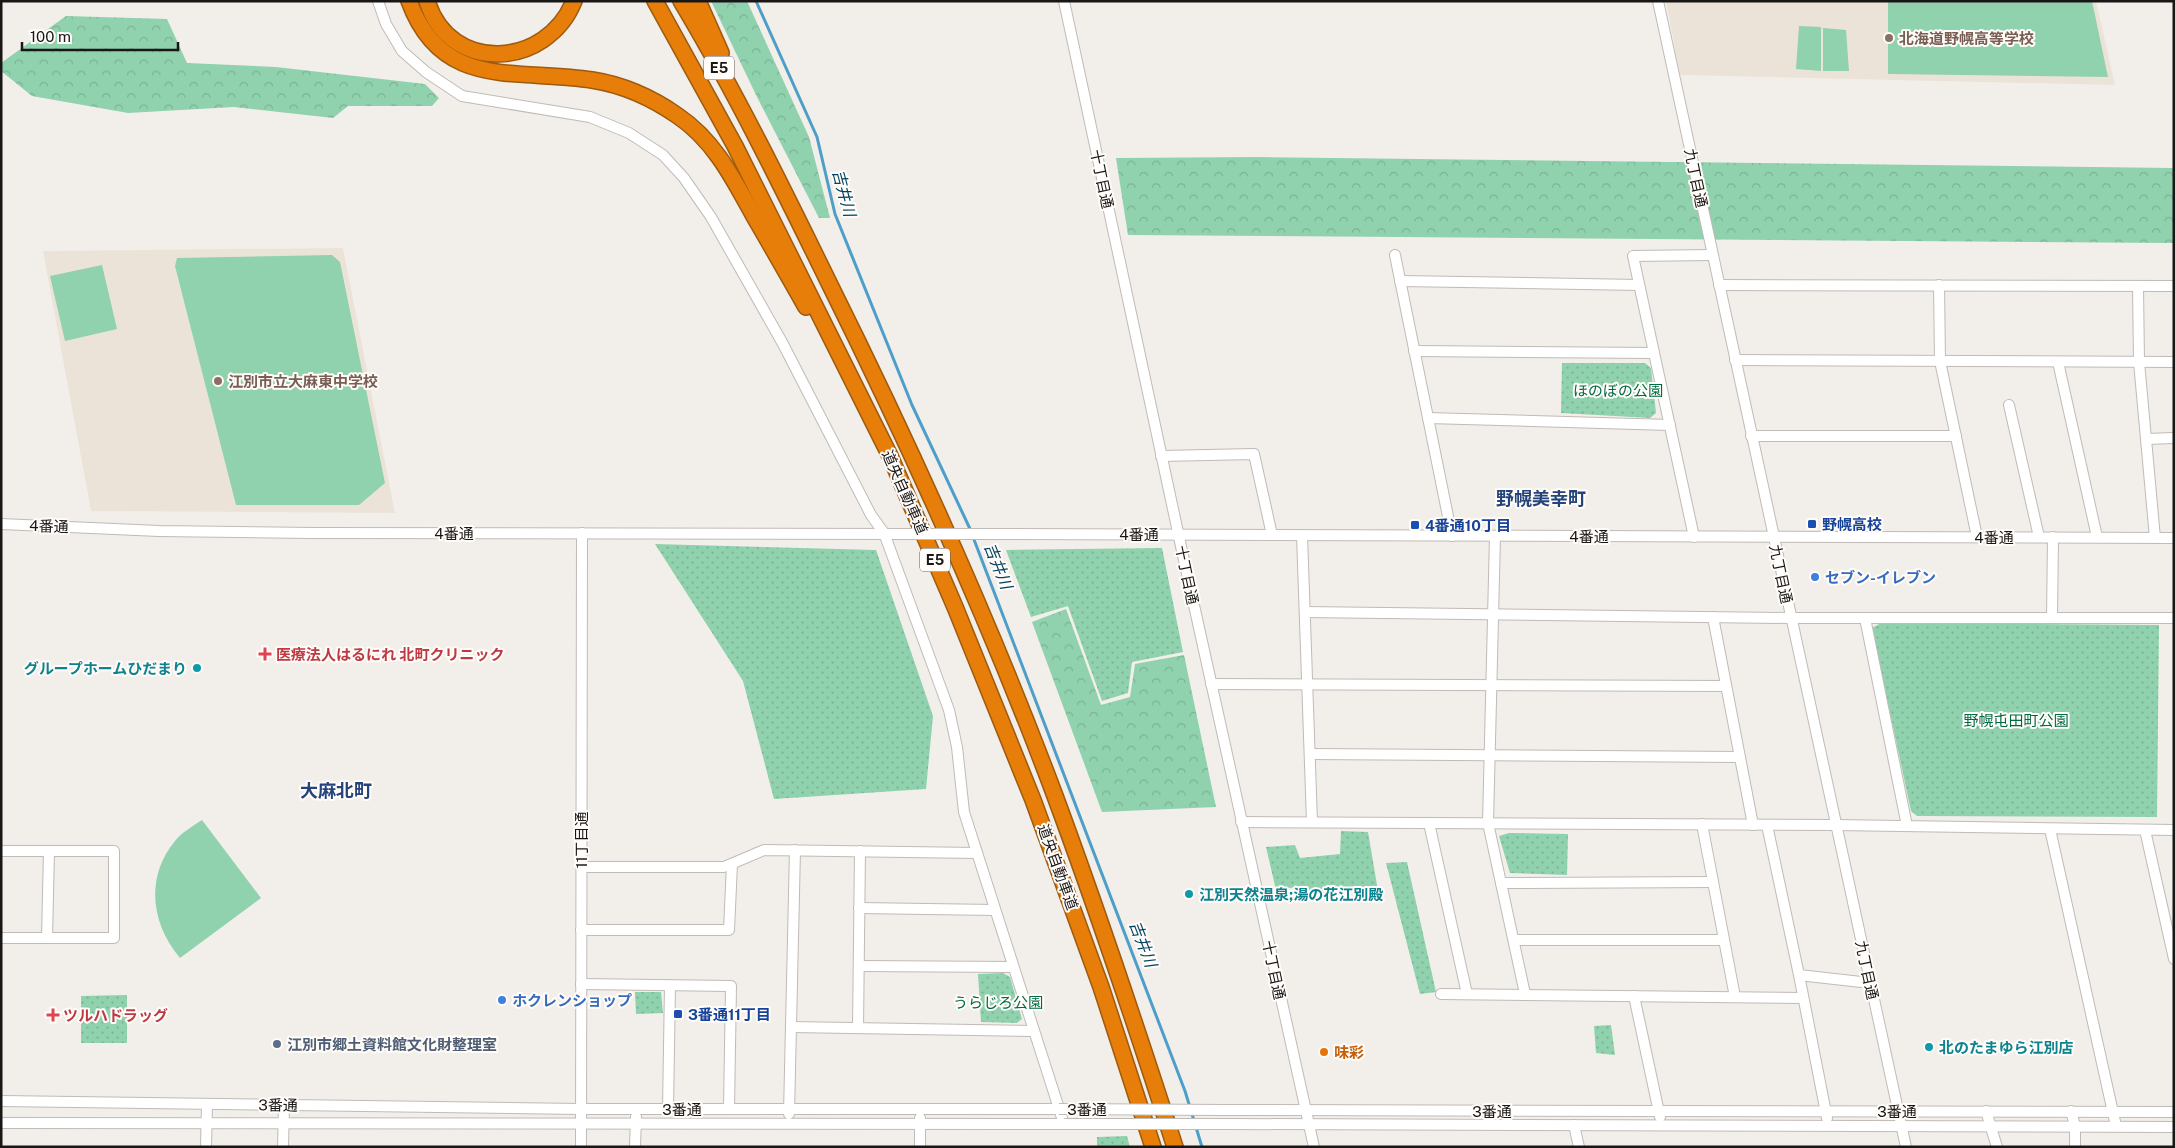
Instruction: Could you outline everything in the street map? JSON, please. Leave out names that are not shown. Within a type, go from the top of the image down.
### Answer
[{"type":"highway","points":[[409,1],[422,30],[432,43],[463,64],[497,73],[591,80],[618,85],[640,93],[664,106],[699,133],[727,168],[890,456]]},
{"type":"highway","points":[[427,1],[446,34],[473,50],[502,56],[535,44],[550,34],[563,20],[574,1]]},
{"type":"highway","name":"道央自動車道","points":[[655,1],[735,146],[890,456],[955,607],[1034,800],[1101,987],[1153,1147]]},
{"type":"highway","name":"道央自動車道","points":[[681,1],[756,134],[915,460],[976,600],[1054,794],[1121,979],[1176,1147]]},
{"type":"highway","points":[[698,1],[756,134]]},
{"type":"street","points":[[378,1],[386,24],[402,51],[426,72],[462,96],[590,117],[629,133],[668,161],[684,178],[711,216],[783,344],[871,515],[884,533],[949,710],[957,747],[964,812],[1064,1124]]},
{"type":"street","name":"十丁目通","points":[[1064,1],[1178,534],[1314,1147]]},
{"type":"street","name":"九丁目通","points":[[1658,1],[1772,537],[1906,1147]]},
{"type":"street","points":[[1395,255],[1452,536]]},
{"type":"street","points":[[1694,536],[1633,256],[1712,255]]},
{"type":"street","points":[[1400,281],[1639,285]]},
{"type":"street","points":[[1719,285],[2174,286]]},
{"type":"street","points":[[1939,285],[1940,361],[1977,537]]},
{"type":"street","points":[[2138,286],[2138,362],[2155,538]]},
{"type":"street","points":[[1414,351],[1654,353]]},
{"type":"street","points":[[1735,360],[2174,362]]},
{"type":"street","points":[[2058,362],[2097,537]]},
{"type":"street","points":[[2009,404],[2039,537]]},
{"type":"street","points":[[1428,418],[1670,426]]},
{"type":"street","points":[[1751,436],[1956,436]]},
{"type":"street","points":[[2146,438],[2174,438]]},
{"type":"street","points":[[1161,456],[1254,454],[1272,535]]},
{"type":"street","name":"4番通","points":[[1,524],[242,532],[2174,538]]},
{"type":"street","name":"11丁目通","points":[[581,1147],[582,533]]},
{"type":"street","points":[[1302,535],[1312,822]]},
{"type":"street","points":[[1495,536],[1488,823],[1525,994]]},
{"type":"street","points":[[2052,618],[2053,537]]},
{"type":"street","points":[[1305,612],[1790,618],[2174,618]]},
{"type":"street","points":[[1713,617],[1753,825]]},
{"type":"street","points":[[1865,618],[1907,826]]},
{"type":"street","points":[[1211,684],[1726,686]]},
{"type":"street","points":[[1310,754],[1740,757]]},
{"type":"street","points":[[1241,822],[1835,825],[2174,830]]},
{"type":"street","points":[[1429,823],[1467,994]]},
{"type":"street","points":[[1702,824],[1735,997]]},
{"type":"street","points":[[1767,825],[1828,1125]]},
{"type":"street","points":[[2050,829],[2116,1126]]},
{"type":"street","points":[[2145,830],[2174,960]]},
{"type":"street","points":[[581,866],[724,867],[764,850],[977,853]]},
{"type":"street","points":[[789,1124],[795,850]]},
{"type":"street","points":[[1,851],[114,851],[114,938],[1,938]]},
{"type":"street","points":[[47,938],[48,851]]},
{"type":"street","points":[[858,1028],[860,851]]},
{"type":"street","points":[[581,930],[729,930],[732,864]]},
{"type":"street","points":[[1501,883],[1713,882]]},
{"type":"street","points":[[859,908],[995,910]]},
{"type":"street","points":[[1514,940],[1724,940]]},
{"type":"street","points":[[859,966],[1013,967]]},
{"type":"street","points":[[1799,975],[1870,982]]},
{"type":"street","points":[[581,984],[731,986],[730,1109]]},
{"type":"street","points":[[668,1109],[670,986]]},
{"type":"street","points":[[1441,994],[1802,998]]},
{"type":"street","points":[[1634,996],[1662,1125]]},
{"type":"street","points":[[791,1027],[1033,1031]]},
{"type":"street","name":"3番通","points":[[1,1101],[581,1109],[2174,1112]]},
{"type":"street","points":[[206,1147],[207,1104]]},
{"type":"street","points":[[283,1147],[284,1105]]},
{"type":"street","points":[[635,1147],[636,1109]]},
{"type":"street","points":[[920,1109],[920,1147]]},
{"type":"street","points":[[1986,1111],[1996,1147]]},
{"type":"street","points":[[2071,1112],[2075,1126],[2075,1147]]},
{"type":"street","name":"3番通","points":[[1,1123],[2174,1126]]},
{"type":"street","points":[[1574,1125],[1579,1147]]},
{"type":"shaded area","name":"北海道野幌高等学校","points":[[1666,1],[2096,1],[2115,85],[1680,75]]},
{"type":"shaded area","name":"江別市立大麻東中学校","points":[[343,248],[395,513],[91,511],[43,251]]},
{"type":"green space","points":[[711,1],[747,1],[809,137],[830,218],[819,218],[758,99]]},
{"type":"green space","points":[[1888,1],[2092,1],[2108,77],[1888,74]]},
{"type":"green space","points":[[66,16],[167,19],[187,63],[276,67],[425,84],[439,98],[432,106],[348,106],[333,118],[234,107],[128,113],[32,96],[1,71],[1,63]]},
{"type":"green space","points":[[1799,26],[1821,27],[1821,71],[1796,69]]},
{"type":"green space","points":[[1823,28],[1846,30],[1849,71],[1823,71]]},
{"type":"green space","points":[[1259,157],[2174,168],[2174,243],[1128,235],[1116,158]]},
{"type":"green space","points":[[332,255],[340,262],[385,483],[359,505],[236,505],[175,266],[177,258]]},
{"type":"green space","points":[[102,265],[117,329],[65,341],[50,276]]},
{"type":"green space","name":"ほのぼの公園","points":[[1562,363],[1645,363],[1651,368],[1656,413],[1650,418],[1561,413]]},
{"type":"green space","points":[[655,544],[876,550],[933,716],[926,789],[774,799],[743,681]]},
{"type":"green space","points":[[1162,548],[1183,652],[1132,662],[1128,693],[1102,701],[1068,606],[1031,617],[1006,550]]},
{"type":"green space","points":[[1066,609],[1101,705],[1130,697],[1135,664],[1184,655],[1216,807],[1102,812],[1032,622]]},
{"type":"green space","name":"野幌屯田町公園","points":[[1881,623],[2159,625],[2157,817],[1917,816],[1911,811],[1872,628]]},
{"type":"green space","points":[[202,820],[261,898],[180,958],[170,945],[158,916],[155,900],[156,885],[165,855],[184,832]]},
{"type":"green space","points":[[1341,831],[1368,832],[1378,891],[1305,894],[1303,886],[1276,890],[1266,847],[1295,845],[1300,858],[1340,854]]},
{"type":"green space","points":[[1509,833],[1568,834],[1567,875],[1510,873],[1499,836]]},
{"type":"green space","points":[[1407,862],[1436,992],[1420,994],[1386,863]]},
{"type":"green space","name":"うらじろ公園","points":[[1003,973],[1010,977],[1022,1019],[1017,1023],[981,1022],[978,974]]},
{"type":"green space","points":[[635,992],[661,992],[663,1013],[636,1014]]},
{"type":"green space","points":[[127,995],[127,1043],[81,1043],[81,996]]},
{"type":"green space","points":[[1611,1025],[1615,1055],[1596,1053],[1594,1026]]},
{"type":"green space","points":[[1127,1136],[1130,1147],[1097,1147],[1097,1137]]},
{"type":"waterway","name":"吉井川","points":[[756,1],[817,137],[835,214],[912,405],[971,531]]},
{"type":"waterway","name":"吉井川","points":[[973,537],[1185,1091],[1202,1147]]},
{"type":"place","name":"北海道野幌高等学校","points":[[1889,38]]},
{"type":"place","name":"江別市立大麻東中学校","points":[[218,381]]},
{"type":"place","name":"野幌高校","points":[[1812,524]]},
{"type":"place","name":"4番通10丁目","points":[[1415,525]]},
{"type":"place","name":"セブン-イレブン","points":[[1815,577]]},
{"type":"place","name":"医療法人はるにれ 北町クリニック","points":[[265,654]]},
{"type":"place","name":"グループホームひだまり","points":[[197,668]]},
{"type":"place","name":"江別天然温泉;湯の花江別殿","points":[[1189,894]]},
{"type":"place","name":"ホクレンショップ","points":[[502,1000]]},
{"type":"place","name":"3番通11丁目","points":[[678,1014]]},
{"type":"place","name":"ツルハドラッグ","points":[[53,1015]]},
{"type":"place","name":"江別市郷土資料館文化財整理室","points":[[277,1044]]},
{"type":"place","name":"北のたまゆら江別店","points":[[1929,1047]]},
{"type":"place","name":"味彩","points":[[1324,1052]]},
{"type":"district","name":"野幌美幸町","points":[[1541,498]]},
{"type":"district","name":"大麻北町","points":[[336,790]]}]
